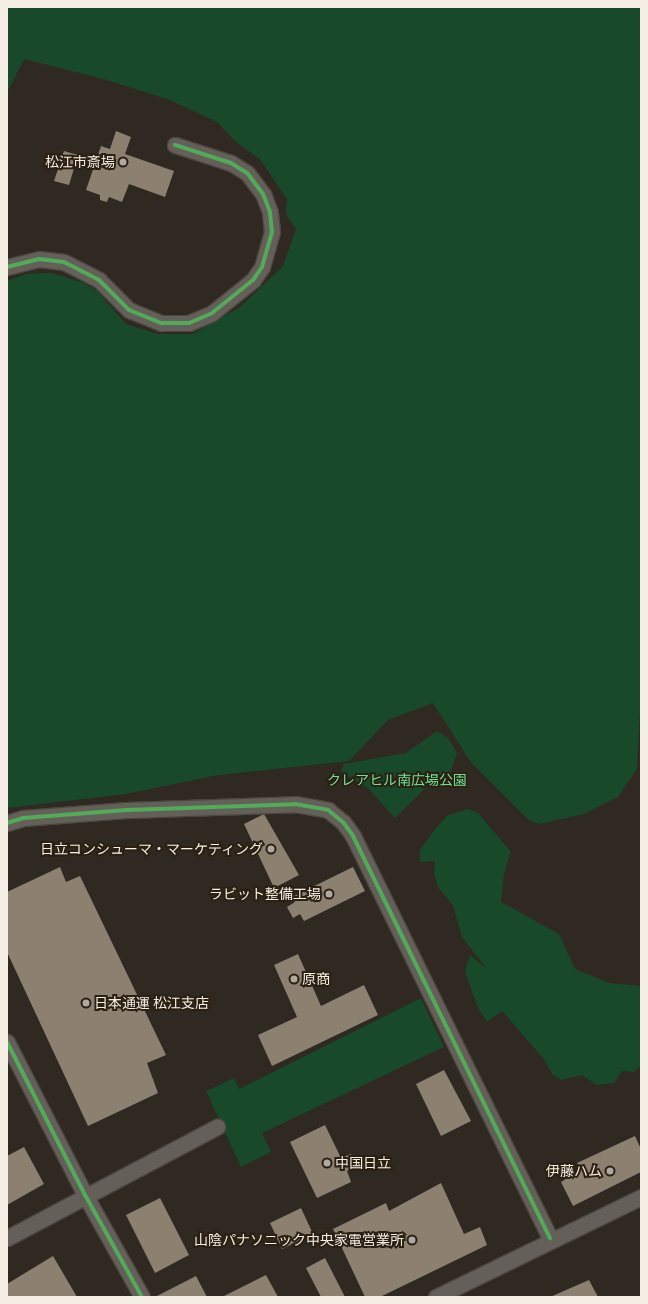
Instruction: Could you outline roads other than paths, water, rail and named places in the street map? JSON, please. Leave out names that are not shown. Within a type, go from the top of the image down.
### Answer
[{"type":"street","points":[[7,267],[39,259],[64,262],[99,280],[129,310],[162,323],[189,323],[212,313],[252,280],[262,267],[272,232],[270,212],[263,194],[247,173],[231,163],[175,145]]},
{"type":"street","points":[[7,823],[23,818],[127,810],[295,804],[328,810],[343,822],[353,836],[550,1238]]},
{"type":"street","points":[[7,1042],[85,1195],[142,1297]]},
{"type":"street","points":[[7,1238],[85,1195],[217,1127]]},
{"type":"street","points":[[436,1297],[550,1238],[641,1197]]},
{"type":"place","name":"松江市斎場","points":[[123,162]]},
{"type":"place","name":"日立コンシューマ・マーケティング","points":[[271,849]]},
{"type":"place","name":"ラビット整備工場","points":[[329,894]]},
{"type":"place","name":"原商","points":[[294,979]]},
{"type":"place","name":"日本通運 松江支店","points":[[86,1003]]},
{"type":"place","name":"中国日立","points":[[327,1163]]},
{"type":"place","name":"伊藤ハム","points":[[610,1171]]},
{"type":"place","name":"山陰パナソニック中央家電営業所","points":[[412,1240]]},
{"type":"park label","name":"クレアヒル南広場公園","points":[[397,780]]}]
